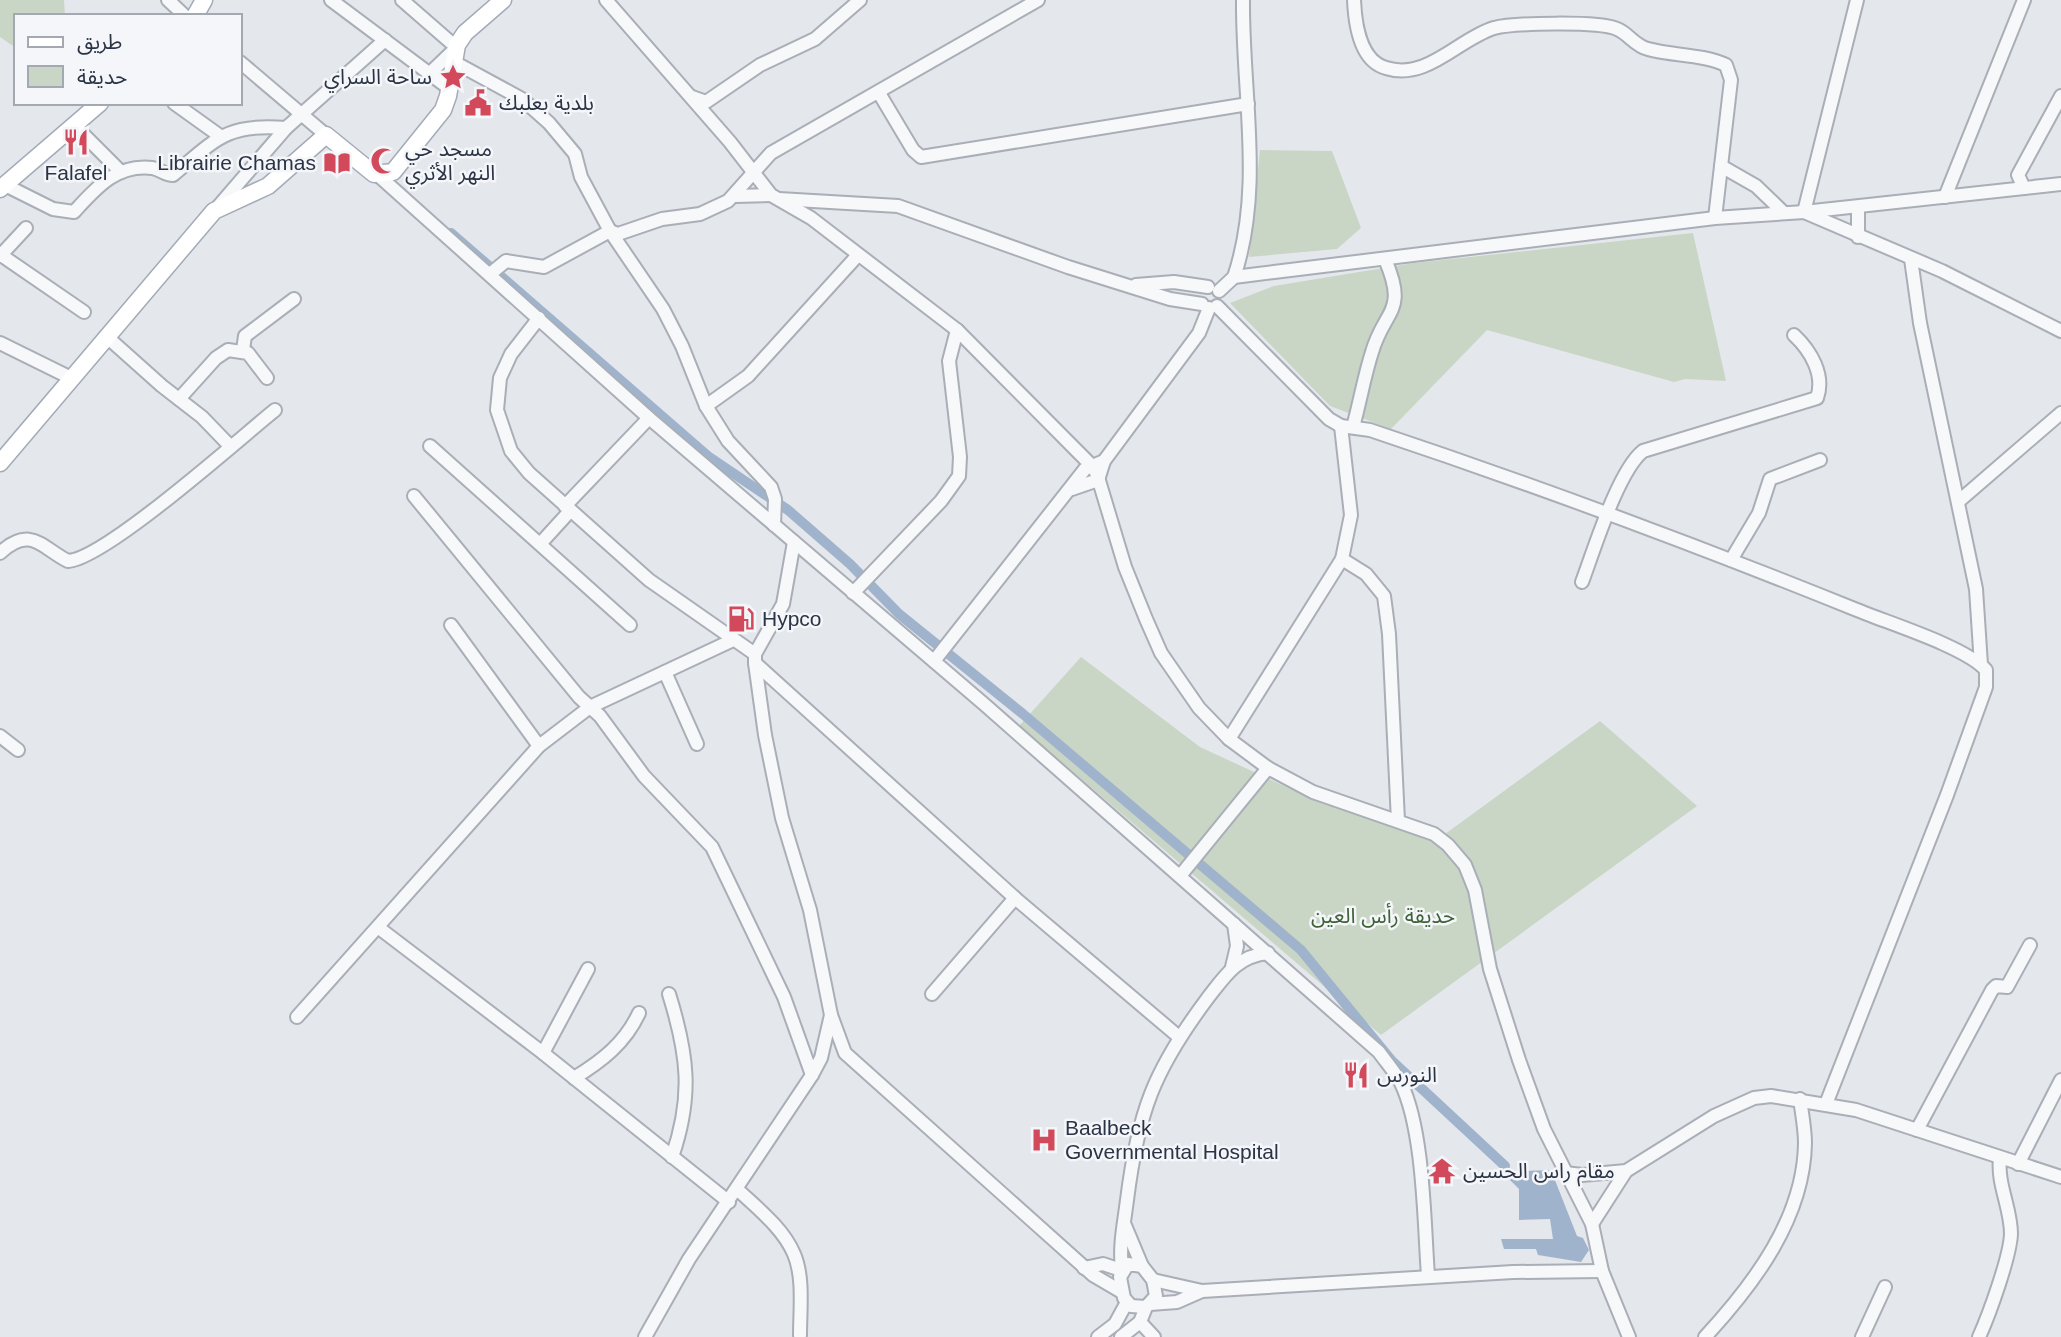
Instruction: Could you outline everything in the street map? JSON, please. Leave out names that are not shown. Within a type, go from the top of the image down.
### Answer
[{"type":"main road","points":[[0,463],[214,211],[268,186],[326,135],[379,176],[397,168],[443,110],[450,89],[455,53],[465,33],[503,0]]},
{"type":"main road","points":[[4,187],[98,105]]},
{"type":"street","points":[[168,0],[183,14]]},
{"type":"street","points":[[331,0],[450,89]]},
{"type":"street","points":[[402,0],[455,53],[522,99],[549,123],[575,154],[581,177],[610,231],[663,309],[682,346],[706,405],[727,441],[771,487],[775,499],[774,524]]},
{"type":"street","points":[[606,0],[773,197],[811,218],[957,330],[1086,464],[1097,485],[1125,567],[1161,653],[1181,686],[1229,739],[1268,768],[1313,792],[1434,834],[1448,845],[1471,877],[1490,969],[1519,1060],[1544,1129],[1592,1224],[1602,1271],[1629,1337]]},
{"type":"street","points":[[689,96],[706,102],[760,65],[815,39],[860,0]]},
{"type":"street","points":[[492,272],[506,261],[544,267],[610,231],[618,234],[662,219],[700,214],[734,196],[771,153],[1038,0]]},
{"type":"street","points":[[1234,277],[1244,246],[1248,212],[1248,104],[1243,0]]},
{"type":"street","points":[[1354,0],[1363,46],[1374,62],[1388,69],[1405,70],[1421,66],[1498,27],[1564,25],[1611,27],[1644,48],[1724,64],[1730,71],[1731,80],[1715,218]]},
{"type":"street","points":[[1804,212],[1857,0]]},
{"type":"street","points":[[1945,197],[2024,0]]},
{"type":"street","points":[[214,211],[286,128],[385,40]]},
{"type":"street","points":[[430,72],[455,53]]},
{"type":"street","points":[[242,64],[326,135]]},
{"type":"street","points":[[879,93],[913,150],[921,157],[1248,104]]},
{"type":"street","points":[[2024,188],[2018,175],[2061,96]]},
{"type":"street","points":[[177,105],[220,136]]},
{"type":"street","points":[[75,126],[121,172]]},
{"type":"street","points":[[4,187],[53,209],[74,212],[103,180],[121,172],[154,169],[173,174],[220,136],[246,127],[286,128]]},
{"type":"street","points":[[1721,166],[1756,186],[1784,213]]},
{"type":"street","points":[[379,176],[492,272],[649,418],[794,542],[863,583],[937,656],[1183,873],[1234,924],[1379,1052],[1400,1082],[1409,1105],[1416,1139],[1428,1276]]},
{"type":"street","points":[[1982,665],[1913,633],[1609,512],[1434,451],[1347,427],[1319,410],[1200,296],[1234,277],[1715,218],[1804,212],[2061,184]]},
{"type":"street","points":[[734,196],[898,206],[1017,250],[1170,299],[1210,306]]},
{"type":"street","points":[[1858,206],[1858,237]]},
{"type":"street","points":[[1804,212],[2004,300],[2061,331]]},
{"type":"street","points":[[26,228],[1,256],[84,312]]},
{"type":"street","points":[[706,405],[748,376],[858,255]]},
{"type":"street","points":[[1229,739],[1342,559],[1350,516],[1347,427],[1374,344],[1393,309],[1394,283],[1385,259]]},
{"type":"street","points":[[1826,1104],[1947,795],[1987,678],[1982,665],[1976,589],[1920,323],[1911,259]]},
{"type":"street","points":[[1097,485],[1104,461],[1199,333],[1210,306],[1222,299],[1214,289],[1174,282],[1132,285]]},
{"type":"street","points":[[243,350],[245,336],[295,299]]},
{"type":"street","points":[[539,318],[504,365],[499,378],[497,410],[511,451],[528,473],[670,597],[755,658],[1015,898],[1179,1037]]},
{"type":"street","points":[[863,583],[941,501],[959,476],[960,457],[949,361],[957,330]]},
{"type":"street","points":[[1582,582],[1609,512],[1633,463],[1643,451],[1817,398],[1819,387],[1815,365],[1804,345],[1794,335]]},
{"type":"street","points":[[106,336],[202,417],[230,446]]},
{"type":"street","points":[[949,361],[973,344]]},
{"type":"street","points":[[2,347],[71,378]]},
{"type":"street","points":[[179,399],[220,354],[233,349],[243,350],[252,356],[267,378]]},
{"type":"street","points":[[0,554],[10,545],[33,540],[43,542],[68,561],[84,556],[149,513],[275,410]]},
{"type":"street","points":[[1959,501],[2061,413]]},
{"type":"street","points":[[540,544],[649,418]]},
{"type":"street","points":[[430,446],[630,625]]},
{"type":"street","points":[[1731,560],[1759,513],[1770,479],[1820,460]]},
{"type":"street","points":[[1086,464],[1104,461]]},
{"type":"street","points":[[937,656],[1072,489],[1086,464]]},
{"type":"street","points":[[1072,489],[1097,485]]},
{"type":"street","points":[[414,496],[604,721],[643,776],[712,847],[784,997],[812,1075]]},
{"type":"street","points":[[794,542],[783,604],[755,658],[779,805],[819,946],[831,1015],[845,1053],[1136,1308],[1177,1302],[1202,1291]]},
{"type":"street","points":[[1342,559],[1366,574],[1384,596],[1389,634],[1398,821]]},
{"type":"street","points":[[451,625],[538,746]]},
{"type":"street","points":[[297,1017],[379,928],[538,746],[590,707],[733,640]]},
{"type":"street","points":[[665,672],[697,744]]},
{"type":"street","points":[[0,736],[18,750]]},
{"type":"street","points":[[1183,873],[1268,768]]},
{"type":"street","points":[[932,994],[1015,898]]},
{"type":"street","points":[[1231,967],[1237,946],[1234,924]]},
{"type":"street","points":[[379,928],[543,1053],[729,1202]]},
{"type":"street","points":[[1917,1130],[1992,989],[1996,986],[2007,987],[2031,945]]},
{"type":"street","points":[[1098,1337],[1115,1324],[1125,1297],[1121,1241],[1139,1125],[1155,1079],[1179,1037],[1231,967],[1248,956],[1268,953]]},
{"type":"street","points":[[543,1053],[588,969]]},
{"type":"street","points":[[669,994],[683,1040],[687,1069],[682,1127],[672,1157]]},
{"type":"street","points":[[574,1078],[599,1063],[620,1044],[639,1013]]},
{"type":"street","points":[[645,1337],[689,1259],[812,1075],[821,1058],[831,1015]]},
{"type":"street","points":[[821,1058],[845,1053]]},
{"type":"street","points":[[2018,1164],[2061,1080]]},
{"type":"street","points":[[1565,1173],[1582,1175],[1626,1171],[1737,1104],[1771,1096],[1826,1104],[1917,1130],[2061,1177]]},
{"type":"street","points":[[1705,1337],[1744,1295],[1772,1250],[1788,1216],[1801,1179],[1804,1154],[1800,1100]]},
{"type":"street","points":[[1979,1337],[2011,1235],[2007,1201],[1999,1170],[2000,1159]]},
{"type":"street","points":[[1592,1224],[1626,1171]]},
{"type":"street","points":[[737,1189],[764,1213],[794,1254],[799,1278],[800,1335]]},
{"type":"street","points":[[1121,1337],[1140,1322],[1156,1296],[1153,1280],[1142,1266],[1124,1223]]},
{"type":"street","points":[[1091,1266],[1111,1255],[1121,1241]]},
{"type":"street","points":[[1091,1266],[1122,1270],[1132,1263],[1142,1266]]},
{"type":"street","points":[[1153,1280],[1202,1291],[1428,1276],[1602,1271]]},
{"type":"street","points":[[1862,1337],[1885,1287]]},
{"type":"street","points":[[1140,1322],[1154,1337]]},
{"type":"green space","points":[[0,0],[64,0],[65,14],[14,14],[14,47],[0,37]]},
{"type":"green space","points":[[1260,150],[1332,151],[1361,228],[1337,249],[1249,257]]},
{"type":"green space","points":[[1693,233],[1726,381],[1685,379],[1674,382],[1487,330],[1391,429],[1330,406],[1230,303],[1274,286],[1414,263]]},
{"type":"green space","name":"حديقة رأس العين","points":[[1081,657],[1200,747],[1323,804],[1441,837],[1600,721],[1697,806],[1381,1035],[1019,726]]},
{"type":"water","points":[[1551,1170],[1577,1236],[1583,1238],[1589,1250],[1581,1262],[1538,1255],[1536,1249],[1504,1249],[1501,1239],[1553,1239],[1550,1219],[1519,1220],[1519,1189],[1502,1172]]},
{"type":"waterway","points":[[451,233],[709,457],[788,510],[850,564],[899,614],[1023,714],[1301,950],[1392,1061],[1505,1166]]},
{"type":"place","name":"ساحة السراي","points":[[453,77]]},
{"type":"place","name":"بلدية بعلبك","points":[[478,103]]},
{"type":"place","name":"Falafel","points":[[76,142]]},
{"type":"place","name":"مسجد حي النهر الأثري","points":[[384,161]]},
{"type":"place","name":"Librairie Chamas","points":[[337,163]]},
{"type":"place","name":"Hypco","points":[[741,619]]},
{"type":"place","name":"النورس","points":[[1356,1075]]},
{"type":"place","name":"Baalbeck Governmental Hospital","points":[[1044,1140]]},
{"type":"place","name":"مقام راس الحسين","points":[[1442,1171]]}]
